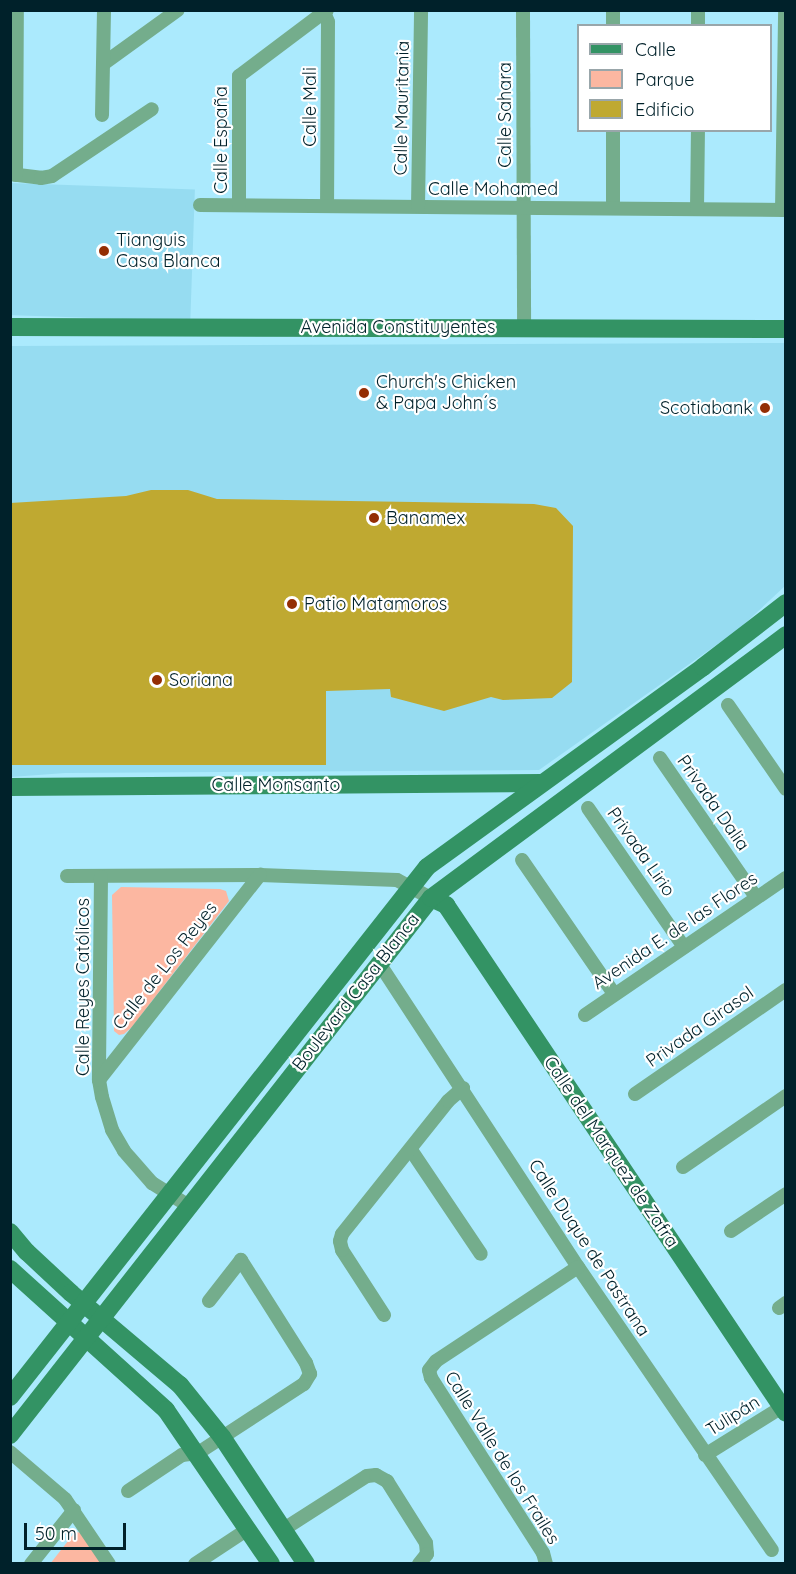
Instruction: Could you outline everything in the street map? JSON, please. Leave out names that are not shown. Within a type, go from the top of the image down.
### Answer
[{"type":"street","points":[[17,10],[14,174],[41,178],[52,176],[152,109]]},
{"type":"street","points":[[102,115],[104,10]]},
{"type":"street","points":[[103,64],[178,10]]},
{"type":"street","name":"Calle Mauritania","points":[[418,206],[421,10]]},
{"type":"street","name":"Calle Sahara","points":[[523,10],[524,328]]},
{"type":"street","points":[[784,210],[785,10]]},
{"type":"street","name":"Calle España","points":[[239,206],[239,76],[325,11]]},
{"type":"street","name":"Calle Mali","points":[[325,11],[328,21],[327,206]]},
{"type":"street","points":[[613,132],[613,208]]},
{"type":"street","points":[[698,132],[698,209]]},
{"type":"street","name":"Calle Mohamed","points":[[200,205],[784,210]]},
{"type":"street","name":"Avenida Constituyentes","points":[[10,327],[786,329]]},
{"type":"street","name":"Boulevard Casa Blanca","points":[[10,1397],[427,867],[704,667],[786,603]]},
{"type":"street","name":"Boulevard Casa Blanca","points":[[10,1435],[431,898],[786,635]]},
{"type":"street","points":[[728,705],[786,789]]},
{"type":"street","name":"Privada Dalia","points":[[660,758],[756,897]]},
{"type":"street","points":[[542,783],[558,803]]},
{"type":"street","name":"Calle Monsanto","points":[[10,787],[542,783]]},
{"type":"street","name":"Privada Lirio","points":[[588,808],[684,947]]},
{"type":"street","points":[[522,860],[614,994]]},
{"type":"street","name":"Calle Reyes Católicos","points":[[67,876],[260,875],[397,880],[431,898]]},
{"type":"street","name":"Calle de Los Reyes","points":[[99,1080],[260,875]]},
{"type":"street","name":"Calle Reyes Católicos","points":[[101,877],[99,1080],[112,1130],[118,1142],[142,1174],[189,1206]]},
{"type":"street","name":"Avenida E. de las Flores","points":[[585,1015],[786,878]]},
{"type":"street","name":"Calle del Marquez de Zafra","points":[[431,898],[446,905],[784,1410]]},
{"type":"street","name":"Calle Duque de Pastrana","points":[[379,963],[463,1088],[578,1267],[772,1550]]},
{"type":"street","points":[[331,989],[348,1003]]},
{"type":"street","name":"Privada Girasol","points":[[635,1094],[786,990]]},
{"type":"street","points":[[384,1315],[340,1241],[342,1234],[448,1101],[463,1088]]},
{"type":"street","points":[[683,1167],[786,1096]]},
{"type":"street","points":[[411,1150],[482,1254]]},
{"type":"street","points":[[731,1231],[786,1194]]},
{"type":"street","points":[[10,1232],[27,1252],[180,1385],[222,1437],[306,1563]]},
{"type":"street","points":[[128,1491],[182,1455],[198,1453],[304,1384],[310,1374],[306,1363],[241,1260],[210,1301]]},
{"type":"street","name":"Calle Valle de los Frailes","points":[[545,1563],[543,1553],[431,1378],[429,1370],[436,1360],[578,1267]]},
{"type":"street","points":[[10,1269],[68,1324],[134,1378],[166,1410],[198,1453],[271,1563]]},
{"type":"street","name":"Tulipán","points":[[705,1455],[784,1410]]},
{"type":"street","points":[[10,1452],[74,1510],[109,1563]]},
{"type":"street","points":[[284,1529],[367,1476],[376,1475],[387,1481],[426,1544],[427,1554],[419,1563]]},
{"type":"street","points":[[31,1563],[74,1510]]},
{"type":"street","points":[[195,1563],[248,1529]]},
{"type":"shaded area","name":"Tianguis Casa Blanca","points":[[11,183],[195,189],[190,321],[10,315]]},
{"type":"shaded area","points":[[785,343],[785,586],[739,629],[539,770],[65,773],[11,777],[11,346]]},
{"type":"green space","points":[[121,887],[220,889],[226,891],[229,901],[132,1027],[119,1035],[114,1031],[112,895]]},
{"type":"green space","points":[[75,1532],[84,1533],[104,1564],[50,1564]]},
{"type":"building","name":"Patio Matamoros","points":[[151,490],[188,490],[217,499],[534,504],[556,508],[573,526],[572,682],[552,698],[503,700],[491,697],[444,711],[391,697],[390,689],[326,691],[326,765],[10,765],[10,503],[126,496]]},
{"type":"place","name":"Tianguis Casa Blanca","points":[[104,251]]},
{"type":"place","name":"Church's Chicken & Papa John´s","points":[[364,393]]},
{"type":"place","name":"Scotiabank","points":[[765,408]]},
{"type":"place","name":"Banamex","points":[[374,518]]},
{"type":"place","name":"Patio Matamoros","points":[[292,604]]},
{"type":"place","name":"Soriana","points":[[157,680]]}]
